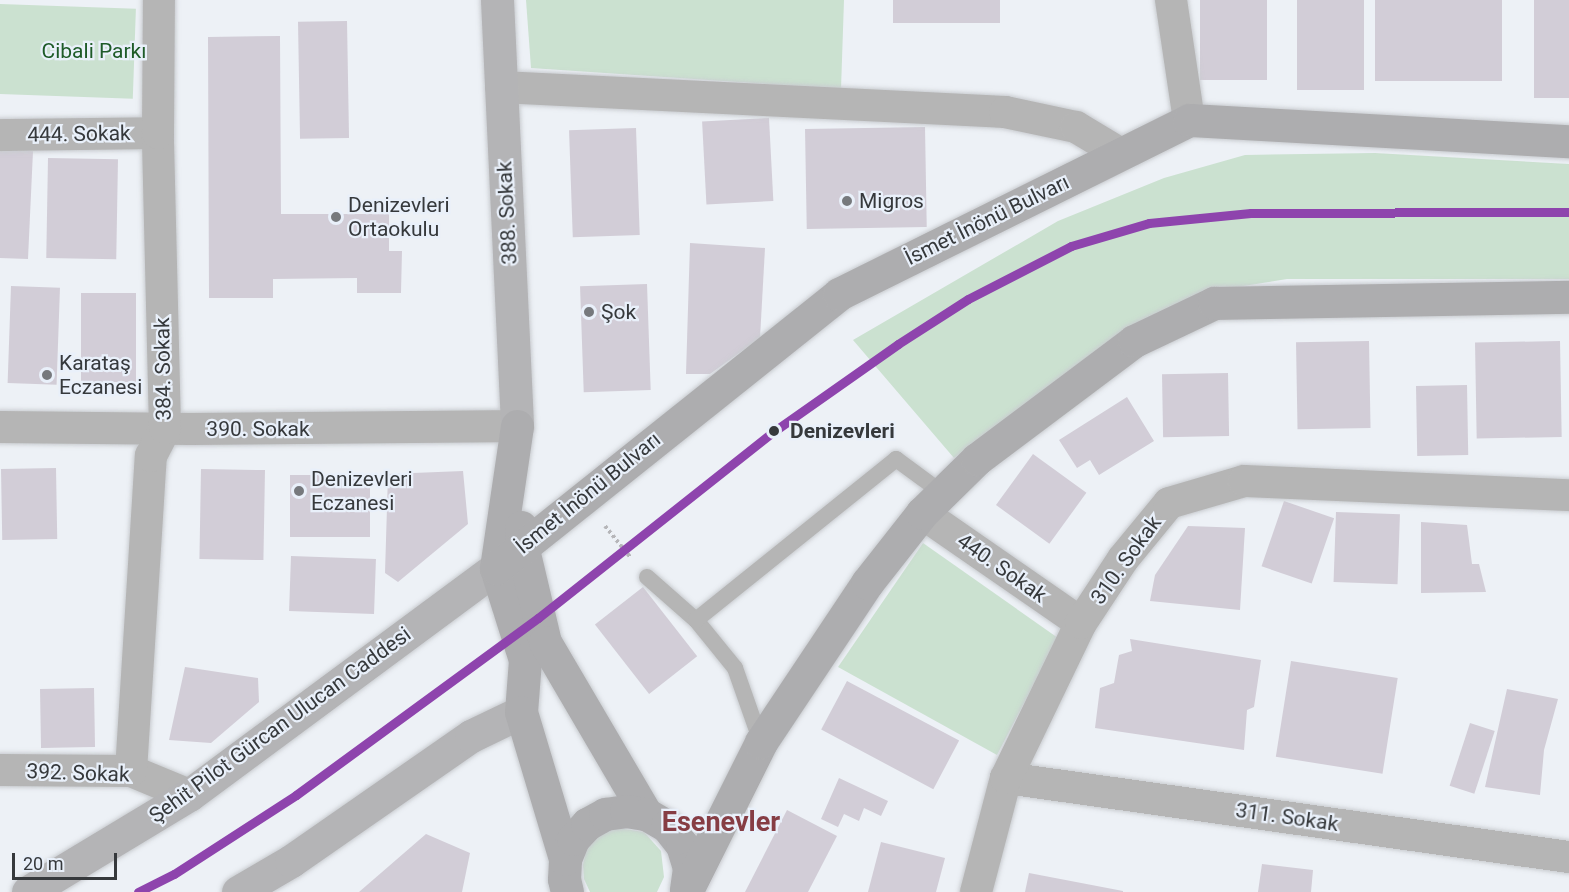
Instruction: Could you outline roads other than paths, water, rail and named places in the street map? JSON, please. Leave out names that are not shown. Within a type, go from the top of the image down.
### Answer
[{"type":"main road","name":"İsmet İnönü Bulvarı","points":[[496,568],[839,294],[1189,120],[1569,141]]},
{"type":"main road","points":[[686,892],[761,741],[867,583],[932,502],[976,459],[1134,341],[1214,303],[1569,297]]},
{"type":"main road","points":[[517,426],[522,545],[545,642],[646,814]]},
{"type":"main road","points":[[517,426],[496,568],[525,660],[521,712],[564,881]]},
{"type":"main road","points":[[564,881],[573,839],[587,824],[605,814],[626,811],[646,814],[667,826],[682,845],[689,868],[686,892]]},
{"type":"street","name":"384. Sokak","points":[[131,771],[151,456],[165,429],[158,133],[159,0]]},
{"type":"street","name":"388. Sokak","points":[[497,0],[517,426]]},
{"type":"street","points":[[1171,0],[1189,120]]},
{"type":"street","points":[[501,87],[1005,112],[1076,127],[1121,154]]},
{"type":"street","name":"444. Sokak","points":[[0,135],[158,133]]},
{"type":"street","name":"390. Sokak","points":[[0,427],[165,429],[517,426]]},
{"type":"street","name":"310. Sokak","points":[[976,892],[1006,778],[1081,623],[1123,559],[1169,503],[1244,481],[1569,495]]},
{"type":"street","name":"440. Sokak","points":[[932,502],[1081,623]]},
{"type":"street","name":"Şehit Pilot Gürcan Ulucan Caddesi","points":[[28,892],[189,795],[496,568]]},
{"type":"street","points":[[238,892],[291,861],[471,736],[521,712]]},
{"type":"street","name":"392. Sokak","points":[[0,770],[131,771],[189,795]]},
{"type":"street","name":"311. Sokak","points":[[1006,778],[1569,857]]},
{"type":"lane","points":[[696,620],[896,459],[932,502]]},
{"type":"lane","points":[[647,577],[696,620],[735,668],[761,741]]},
{"type":"place","name":"Migros","points":[[847,201]]},
{"type":"place","name":"Denizevleri Ortaokulu","points":[[336,217]]},
{"type":"place","name":"Şok","points":[[589,312]]},
{"type":"place","name":"Karataş Eczanesi","points":[[47,375]]},
{"type":"place","name":"Denizevleri","points":[[774,431]]},
{"type":"place","name":"Denizevleri Eczanesi","points":[[299,491]]},
{"type":"district","name":"Esenevler","points":[[721,823]]},
{"type":"park label","name":"Cibali Parkı","points":[[94,51]]}]
